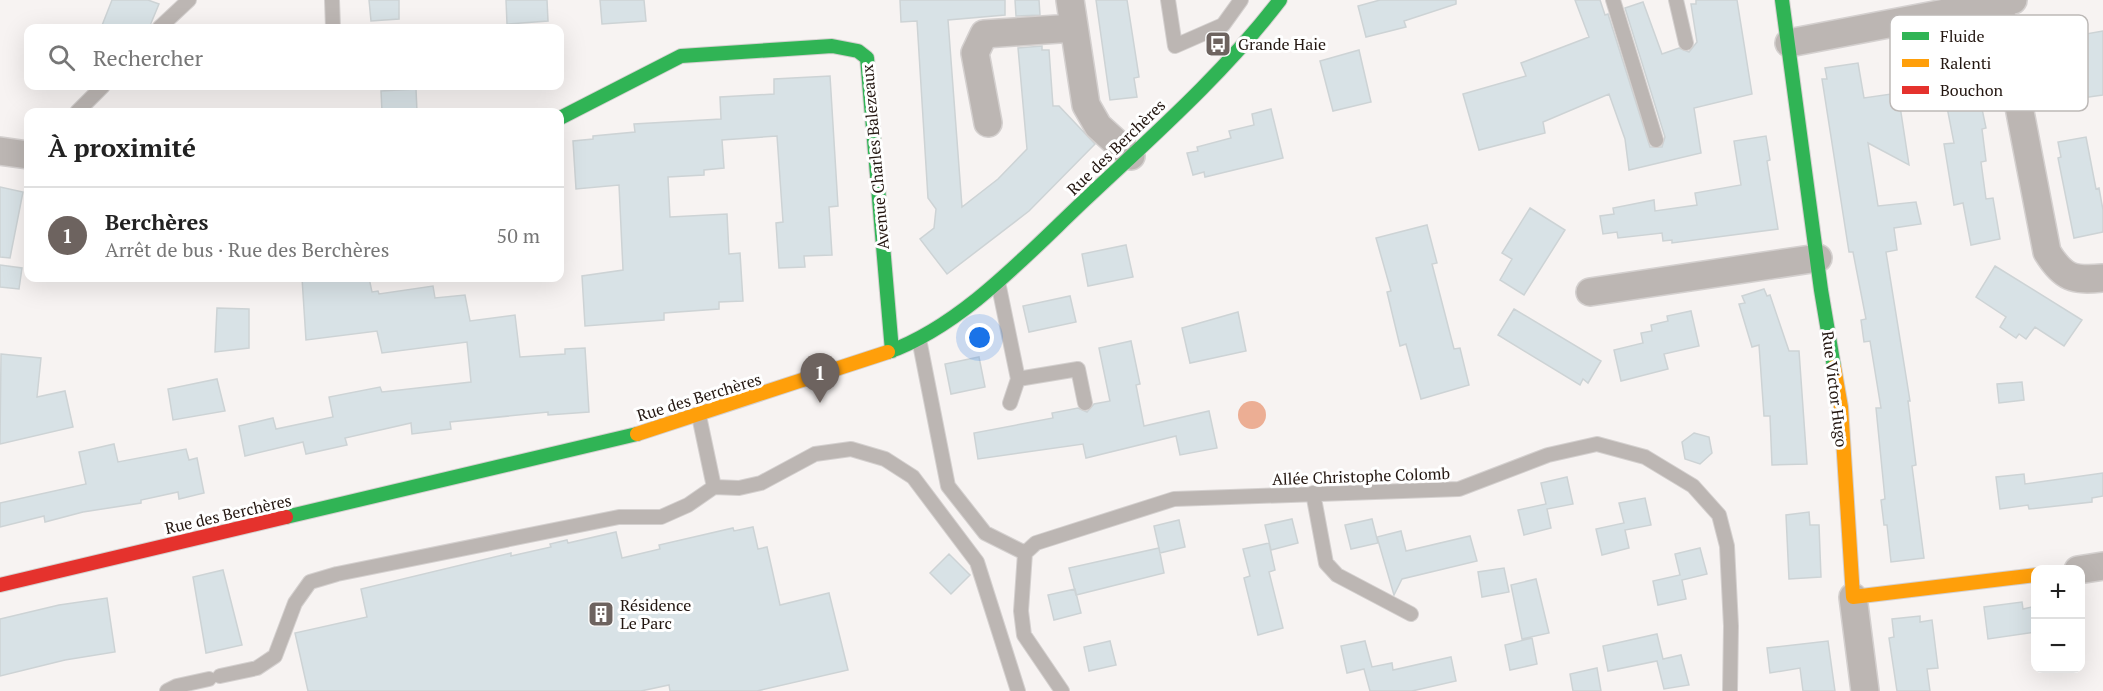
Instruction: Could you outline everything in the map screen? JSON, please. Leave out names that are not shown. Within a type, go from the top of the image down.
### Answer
[{"type":"street","points":[[1070,0],[1086,105],[1098,126],[1131,156]]},
{"type":"street","name":"Rue des Berchères","points":[[0,585],[535,459],[699,416],[892,351],[919,339],[944,325],[998,280],[1131,156],[1247,42],[1280,0]]},
{"type":"street","name":"Rue Victor Hugo","points":[[1782,0],[1841,407],[1853,597]]},
{"type":"street","points":[[1934,15],[2006,1]]},
{"type":"street","points":[[1789,43],[1890,23]]},
{"type":"street","points":[[988,123],[975,53],[984,34],[1074,28]]},
{"type":"street","name":"Avenue Charles Balezeaux","points":[[564,116],[681,56],[832,46],[858,51],[867,58],[892,351]]},
{"type":"street","points":[[2024,111],[2047,252],[2058,271],[2081,280],[2103,278]]},
{"type":"street","points":[[0,151],[24,154]]},
{"type":"street","points":[[1590,292],[1818,258]]},
{"type":"street","points":[[2085,569],[2103,566]]},
{"type":"street","points":[[1865,691],[1853,597],[2031,576]]},
{"type":"lane","points":[[163,24],[189,0]]},
{"type":"lane","points":[[332,0],[333,24]]},
{"type":"lane","points":[[1168,0],[1175,46],[1223,25],[1241,0]]},
{"type":"lane","points":[[1613,0],[1656,140]]},
{"type":"lane","points":[[1676,0],[1686,43]]},
{"type":"lane","points":[[81,108],[99,90]]},
{"type":"lane","points":[[998,280],[1018,380],[1010,403]]},
{"type":"lane","points":[[919,339],[948,486],[985,533],[1024,553],[1021,611],[1024,635],[1062,691]]},
{"type":"lane","points":[[1018,380],[1078,369],[1085,403]]},
{"type":"lane","points":[[699,416],[714,487]]},
{"type":"lane","name":"Allée Christophe Colomb","points":[[1024,553],[1036,543],[1174,498],[1459,489],[1548,454],[1597,444],[1645,457],[1693,486],[1719,515],[1728,546],[1731,626],[1730,691]]},
{"type":"lane","points":[[167,691],[177,686],[257,668],[274,656],[295,603],[310,582],[348,571],[619,517],[661,517],[687,505],[714,487],[739,488],[761,483],[815,454],[851,450],[885,459],[913,477],[977,562],[1018,691]]},
{"type":"lane","points":[[1313,494],[1326,564],[1337,575],[1411,614]]},
{"type":"shaded area","points":[[1252,401],[1262,405],[1266,415],[1262,425],[1252,429],[1242,425],[1238,415],[1242,405]]},
{"type":"building","points":[[112,0],[148,0],[159,4],[151,24],[103,24]]},
{"type":"building","points":[[369,0],[399,0],[399,19],[371,21]]},
{"type":"building","points":[[506,0],[547,0],[548,21],[507,24]]},
{"type":"building","points":[[600,0],[644,0],[646,21],[602,24]]},
{"type":"building","points":[[900,0],[1005,0],[1005,15],[948,20],[962,207],[998,179],[1027,149],[1018,48],[1042,46],[1042,50],[1049,50],[1053,106],[1059,106],[1095,144],[1029,211],[947,274],[920,239],[934,228],[936,209],[928,198],[917,21],[901,22]]},
{"type":"building","points":[[1015,0],[1039,0],[1040,15],[1016,16]]},
{"type":"building","points":[[1096,0],[1127,0],[1139,77],[1134,78],[1137,97],[1110,100]]},
{"type":"building","points":[[1380,0],[1456,0],[1456,4],[1404,21],[1406,27],[1366,37],[1358,6]]},
{"type":"building","points":[[1575,0],[1600,0],[1605,15],[1608,14],[1650,147],[1662,147],[1665,137],[1625,8],[1643,2],[1662,54],[1679,48],[1689,52],[1697,42],[1691,4],[1696,4],[1696,0],[1737,0],[1752,94],[1694,108],[1701,153],[1629,170],[1625,139],[1609,94],[1543,122],[1545,133],[1479,150],[1463,94],[1526,76],[1521,63],[1589,37]]},
{"type":"building","points":[[2103,31],[2103,95],[2088,97],[2088,34]]},
{"type":"building","points":[[1359,50],[1371,102],[1333,111],[1320,61]]},
{"type":"building","points":[[1858,63],[1864,98],[1890,94],[1890,111],[1901,111],[1909,165],[1868,143],[1878,206],[1916,202],[1921,224],[1894,228],[1897,250],[1886,252],[1910,401],[1908,401],[1916,465],[1912,466],[1924,558],[1891,562],[1887,525],[1884,525],[1881,500],[1885,499],[1876,408],[1881,408],[1870,341],[1864,342],[1861,320],[1866,319],[1853,252],[1849,252],[1822,79],[1827,79],[1825,68]]},
{"type":"building","points":[[830,76],[838,206],[829,207],[832,255],[804,256],[805,267],[779,268],[776,223],[783,222],[777,136],[722,140],[724,168],[704,170],[704,175],[668,177],[670,217],[727,214],[729,254],[740,253],[743,301],[719,302],[719,309],[664,313],[664,320],[585,326],[582,276],[623,270],[619,185],[576,189],[573,141],[593,139],[593,136],[635,132],[634,124],[721,119],[720,97],[774,94],[774,79]]},
{"type":"building","points":[[416,90],[417,108],[382,108],[381,91]]},
{"type":"building","points":[[1271,109],[1283,158],[1205,177],[1204,172],[1193,175],[1187,153],[1198,151],[1197,147],[1231,138],[1229,131],[1254,125],[1252,114]]},
{"type":"building","points":[[1948,111],[1982,111],[1986,128],[1982,129],[1986,161],[1981,162],[1986,199],[1993,198],[2000,239],[1971,245],[1963,203],[1954,205],[1944,144],[1954,143]]},
{"type":"building","points":[[1766,136],[1770,160],[1767,161],[1778,229],[1672,243],[1672,240],[1663,241],[1662,233],[1618,238],[1617,232],[1603,234],[1600,216],[1614,214],[1613,208],[1654,200],[1655,211],[1697,205],[1695,193],[1741,185],[1734,141]]},
{"type":"building","points":[[2086,137],[2096,189],[2099,188],[2103,210],[2103,232],[2074,238],[2058,158],[2061,157],[2058,142]]},
{"type":"building","points":[[0,187],[23,192],[10,258],[0,257]]},
{"type":"building","points":[[1530,208],[1565,230],[1524,295],[1500,280],[1512,259],[1502,253]]},
{"type":"building","points":[[1427,225],[1437,263],[1432,264],[1454,349],[1460,348],[1469,385],[1421,399],[1406,344],[1400,346],[1387,292],[1391,291],[1376,238]]},
{"type":"building","points":[[1126,245],[1133,277],[1088,286],[1082,254]]},
{"type":"building","points":[[0,265],[22,268],[19,289],[0,287]]},
{"type":"building","points":[[1995,266],[2082,320],[2064,346],[2035,327],[2026,339],[2019,334],[2016,338],[2000,327],[2006,317],[1976,297]]},
{"type":"building","points":[[302,282],[370,282],[372,292],[378,291],[379,294],[433,286],[435,298],[465,295],[470,321],[515,315],[520,357],[565,354],[565,349],[585,348],[589,412],[548,415],[548,412],[450,422],[451,429],[412,434],[411,423],[345,438],[347,445],[306,454],[303,442],[245,456],[239,426],[273,418],[276,429],[333,417],[329,397],[380,387],[382,392],[471,382],[467,342],[382,353],[377,331],[306,340]]},
{"type":"building","points":[[1764,289],[1767,296],[1770,295],[1789,351],[1799,351],[1807,464],[1772,465],[1770,416],[1764,416],[1759,345],[1752,347],[1739,304],[1745,303],[1742,296]]},
{"type":"building","points":[[1070,296],[1076,322],[1029,332],[1023,306]]},
{"type":"building","points":[[217,308],[249,309],[249,348],[215,352]]},
{"type":"building","points":[[1514,309],[1601,361],[1588,383],[1583,379],[1580,385],[1498,335]]},
{"type":"building","points":[[1691,311],[1699,346],[1664,354],[1668,369],[1621,381],[1614,350],[1643,343],[1641,333],[1652,331],[1651,325],[1668,321],[1667,316]]},
{"type":"building","points":[[1238,312],[1246,351],[1190,363],[1182,328]]},
{"type":"building","points":[[1131,341],[1140,384],[1136,385],[1144,426],[1209,411],[1217,448],[1180,455],[1176,436],[1086,458],[1083,444],[978,459],[974,433],[1053,418],[1052,413],[1078,408],[1087,412],[1094,404],[1110,401],[1099,348]]},
{"type":"building","points":[[1,354],[41,358],[37,397],[65,391],[73,427],[0,444]]},
{"type":"building","points":[[979,357],[985,387],[951,394],[945,364]]},
{"type":"building","points":[[217,379],[225,411],[173,420],[168,389]]},
{"type":"building","points":[[2022,382],[2024,400],[1999,403],[1997,384]]},
{"type":"building","points":[[1694,433],[1709,437],[1712,453],[1700,464],[1685,459],[1682,442]]},
{"type":"building","points":[[114,444],[118,462],[186,449],[189,460],[197,458],[204,493],[179,499],[178,492],[141,500],[141,503],[83,512],[45,522],[44,516],[0,527],[0,503],[86,484],[79,452]]},
{"type":"building","points":[[2103,473],[2103,496],[2092,498],[2092,502],[2029,509],[2028,505],[2000,509],[1996,477],[2024,474],[2025,484]]},
{"type":"building","points":[[1567,477],[1573,504],[1547,509],[1551,528],[1524,535],[1518,510],[1546,504],[1541,483]]},
{"type":"building","points":[[1645,498],[1651,525],[1625,530],[1629,548],[1602,555],[1596,529],[1624,523],[1619,503]]},
{"type":"building","points":[[1809,512],[1810,525],[1819,525],[1821,577],[1789,579],[1786,515]]},
{"type":"building","points":[[1292,519],[1298,543],[1271,550],[1265,525]]},
{"type":"building","points":[[1372,519],[1378,543],[1351,549],[1345,525]]},
{"type":"building","points":[[1179,520],[1185,547],[1160,553],[1154,526]]},
{"type":"building","name":"Résidence Le Parc","points":[[753,527],[758,549],[767,547],[780,605],[829,593],[848,670],[757,691],[670,691],[669,685],[641,691],[308,691],[295,633],[367,617],[361,589],[511,553],[511,556],[551,547],[550,544],[567,540],[568,543],[616,532],[622,558],[660,549],[659,545],[733,528],[734,531]]},
{"type":"building","points":[[1401,531],[1406,551],[1470,536],[1477,561],[1402,579],[1394,595],[1377,537]]},
{"type":"building","points":[[1269,543],[1275,570],[1269,572],[1283,628],[1258,635],[1244,578],[1250,576],[1243,549]]},
{"type":"building","points":[[1159,548],[1164,573],[1076,595],[1069,568]]},
{"type":"building","points":[[1700,548],[1707,574],[1682,580],[1686,599],[1658,605],[1653,581],[1680,575],[1675,554]]},
{"type":"building","points":[[949,554],[970,575],[951,594],[930,573]]},
{"type":"building","points":[[1504,568],[1509,592],[1482,597],[1478,572]]},
{"type":"building","points":[[223,570],[242,645],[206,653],[193,577]]},
{"type":"building","points":[[1536,579],[1549,633],[1522,639],[1511,585]]},
{"type":"building","points":[[1075,589],[1081,613],[1054,620],[1048,595]]},
{"type":"building","points":[[107,598],[115,652],[65,660],[0,676],[0,619],[59,605]]},
{"type":"building","points":[[2022,602],[2023,609],[2031,607],[2031,633],[1988,639],[1984,607]]},
{"type":"building","points":[[1920,616],[1920,622],[1932,620],[1938,668],[1927,669],[1930,691],[1897,691],[1889,638],[1894,637],[1892,619]]},
{"type":"building","points":[[1657,634],[1663,659],[1681,655],[1689,685],[1664,689],[1657,661],[1608,671],[1603,646]]},
{"type":"building","points":[[1532,638],[1537,664],[1510,670],[1505,645]]},
{"type":"building","points":[[1110,641],[1116,665],[1089,671],[1084,647]]},
{"type":"building","points":[[1365,641],[1372,667],[1392,663],[1393,670],[1451,657],[1456,681],[1412,691],[1370,691],[1364,669],[1347,673],[1341,646]]},
{"type":"building","points":[[1828,641],[1835,691],[1803,691],[1800,668],[1770,673],[1767,648]]},
{"type":"building","points":[[1597,668],[1601,691],[1573,691],[1570,674]]},
{"type":"traffic: fast","points":[[888,352],[916,340],[943,324],[970,305],[1020,262],[1189,102],[1236,53],[1280,0]]},
{"type":"traffic: fast","points":[[1782,0],[1821,290],[1834,367]]},
{"type":"traffic: fast","points":[[564,116],[681,56],[832,46],[858,51],[867,58],[892,351]]},
{"type":"traffic: fast","points":[[286,517],[637,434]]},
{"type":"traffic: slow","points":[[637,434],[888,352]]},
{"type":"traffic: slow","points":[[1834,367],[1841,407],[1853,597],[2031,576]]},
{"type":"traffic: jam","points":[[0,585],[286,517]]},
{"type":"place","name":"Grande Haie","points":[[1218,44]]},
{"type":"place","name":"Berchères","points":[[820,403]]},
{"type":"place","name":"Résidence Le Parc","points":[[601,614]]}]
